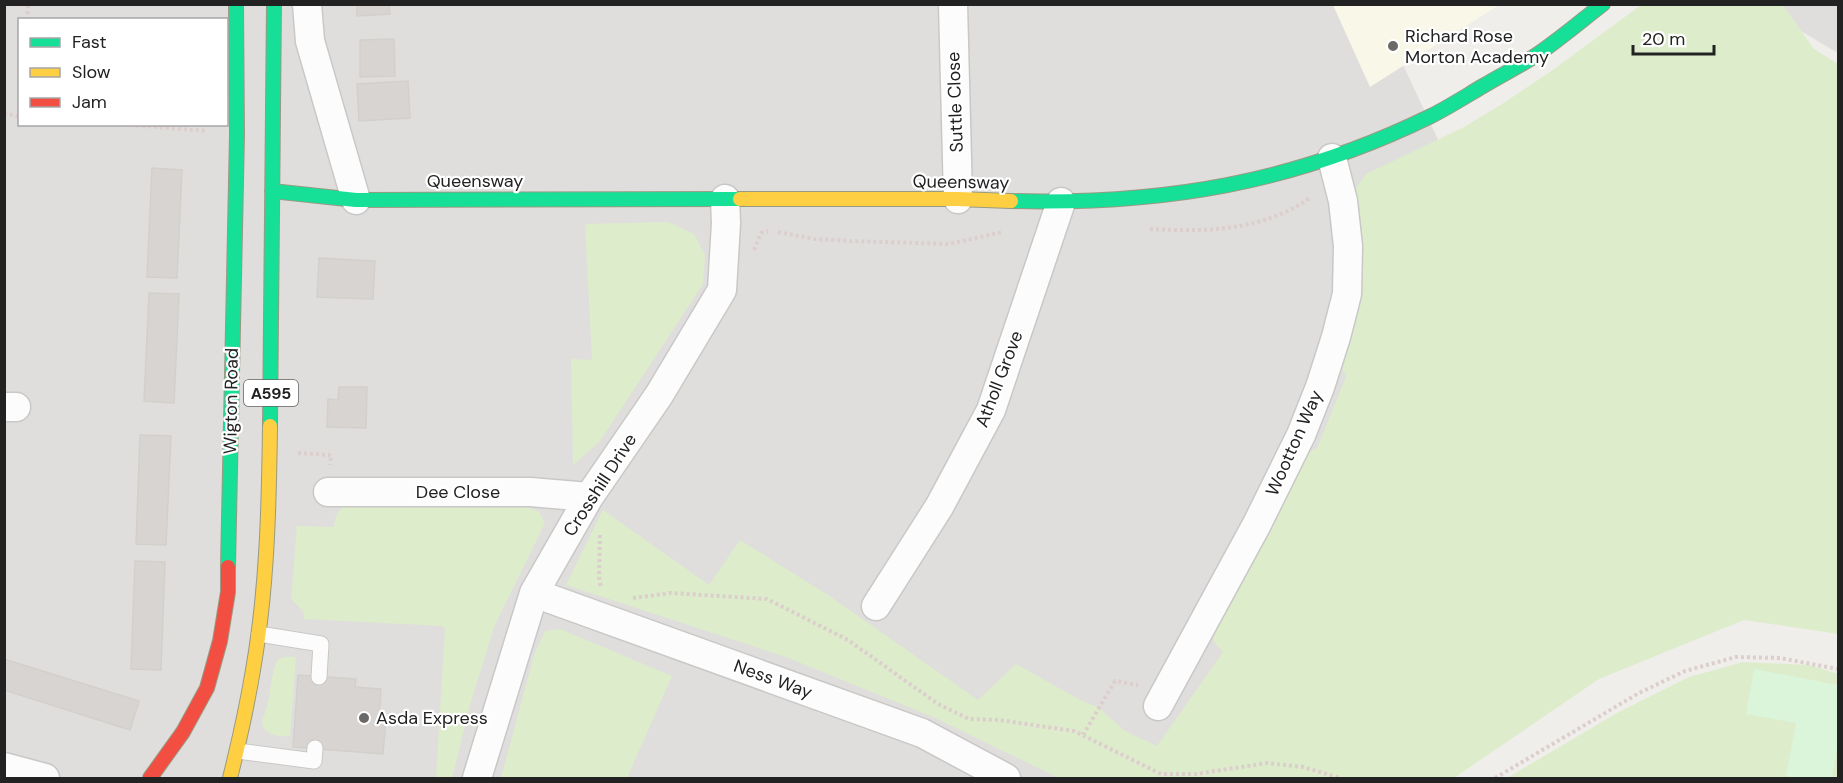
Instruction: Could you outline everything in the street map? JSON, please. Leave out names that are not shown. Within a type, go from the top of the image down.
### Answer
[{"type":"street","name":"Wigton Road","points":[[150,778],[183,732],[207,688],[220,641],[228,592],[237,134],[236,4]]},
{"type":"street","name":"A595","points":[[230,778],[238,751],[259,634],[266,561],[271,454],[274,4]]},
{"type":"street","points":[[307,4],[310,41],[356,200]]},
{"type":"street","name":"Suttle Close","points":[[953,4],[958,199]]},
{"type":"street","name":"Queensway","points":[[272,191],[356,200],[958,199],[1061,202],[1149,197],[1205,190],[1264,178],[1332,158],[1433,115],[1538,54],[1603,4]]},
{"type":"street","name":"Wootton Way","points":[[1158,706],[1257,524],[1300,435],[1320,387],[1336,337],[1347,294],[1348,246],[1343,201],[1332,158]]},
{"type":"street","name":"Crosshill Drive","points":[[477,778],[534,592],[589,497],[659,396],[722,290],[725,199]]},
{"type":"street","name":"Atholl Grove","points":[[876,606],[939,507],[991,410],[1061,202]]},
{"type":"street","name":"Dee Close","points":[[328,492],[530,492],[589,497]]},
{"type":"street","name":"Ness Way","points":[[534,592],[922,733],[1006,778]]},
{"type":"street","points":[[4,767],[45,778]]},
{"type":"lane","points":[[259,634],[321,644],[319,677]]},
{"type":"lane","points":[[238,751],[314,761],[315,748]]},
{"type":"path","points":[[141,126],[211,132]]},
{"type":"path","points":[[771,230],[851,242],[938,244],[960,242],[1005,231]]},
{"type":"path","points":[[271,454],[331,455],[328,492]]},
{"type":"path","points":[[1495,778],[1639,693],[1685,671],[1736,657],[1780,658],[1839,669]]},
{"type":"path","points":[[1083,735],[1115,681],[1138,685]]},
{"type":"shaded area","points":[[5,5],[1375,5],[1521,317],[1418,778],[5,778]]},
{"type":"shaded area","name":"Richard Rose Morton Academy","points":[[1333,5],[1499,5],[1370,87]]},
{"type":"shaded area","points":[[1768,5],[1838,5],[1838,53],[1767,11]]},
{"type":"shaded area","points":[[1339,364],[1344,377],[1315,447],[1302,452]]},
{"type":"green space","points":[[1641,5],[1783,5],[1814,49],[1838,64],[1838,634],[1744,620],[1599,679],[1454,778],[1059,778],[933,717],[786,657],[566,585],[603,510],[709,585],[740,540],[828,595],[978,700],[1016,664],[1082,701],[1098,707],[1125,731],[1157,746],[1223,652],[1214,642],[1210,627],[1303,455],[1317,448],[1346,377],[1342,368],[1342,352],[1359,224],[1355,190],[1366,174],[1464,127],[1502,104]]},
{"type":"green space","points":[[668,222],[694,234],[705,255],[703,284],[600,441],[573,465],[571,359],[592,360],[585,224]]},
{"type":"green space","points":[[515,501],[539,512],[545,523],[494,627],[470,705],[452,778],[436,778],[445,629],[442,626],[304,619],[303,611],[291,599],[297,526],[334,527],[338,513],[349,503]]},
{"type":"green space","points":[[560,629],[672,676],[627,778],[501,778],[534,655],[545,631]]},
{"type":"green space","points":[[286,657],[296,657],[290,736],[269,733],[262,724],[276,663]]},
{"type":"green space","points":[[1743,662],[1810,665],[1838,674],[1838,778],[1507,778],[1617,713],[1689,677]]},
{"type":"green space","points":[[1754,669],[1838,685],[1838,743],[1832,778],[1786,776],[1796,723],[1746,714]]},
{"type":"building","points":[[357,4],[389,4],[390,14],[357,16]]},
{"type":"building","points":[[394,39],[395,76],[360,77],[360,40]]},
{"type":"building","points":[[408,81],[410,118],[359,121],[357,84]]},
{"type":"building","points":[[152,168],[182,170],[177,278],[147,277]]},
{"type":"building","points":[[319,258],[375,261],[373,299],[317,297]]},
{"type":"building","points":[[149,293],[179,294],[174,403],[144,401]]},
{"type":"building","points":[[339,387],[367,387],[366,428],[327,427],[328,399],[338,400]]},
{"type":"building","points":[[140,435],[171,436],[166,545],[136,544]]},
{"type":"building","points":[[135,561],[165,562],[161,670],[131,669]]},
{"type":"building","points":[[4,659],[139,701],[130,730],[4,690]]},
{"type":"building","points":[[298,675],[356,679],[355,687],[381,689],[379,718],[386,719],[383,754],[293,747]]},
{"type":"traffic: fast","points":[[228,567],[237,134],[236,4]]},
{"type":"traffic: fast","points":[[270,426],[274,4]]},
{"type":"traffic: fast","points":[[1011,201],[1122,199],[1175,194],[1227,185],[1329,158],[1380,139],[1444,109],[1538,54],[1603,4]]},
{"type":"traffic: fast","points":[[272,191],[356,200],[740,199]]},
{"type":"traffic: slow","points":[[740,199],[1011,201]]},
{"type":"traffic: slow","points":[[230,778],[240,738],[258,640],[268,518],[270,426]]},
{"type":"traffic: jam","points":[[150,778],[183,732],[207,688],[220,641],[228,592],[228,567]]},
{"type":"place","name":"Richard Rose Morton Academy","points":[[1393,46]]},
{"type":"place","name":"Asda Express","points":[[364,718]]}]
